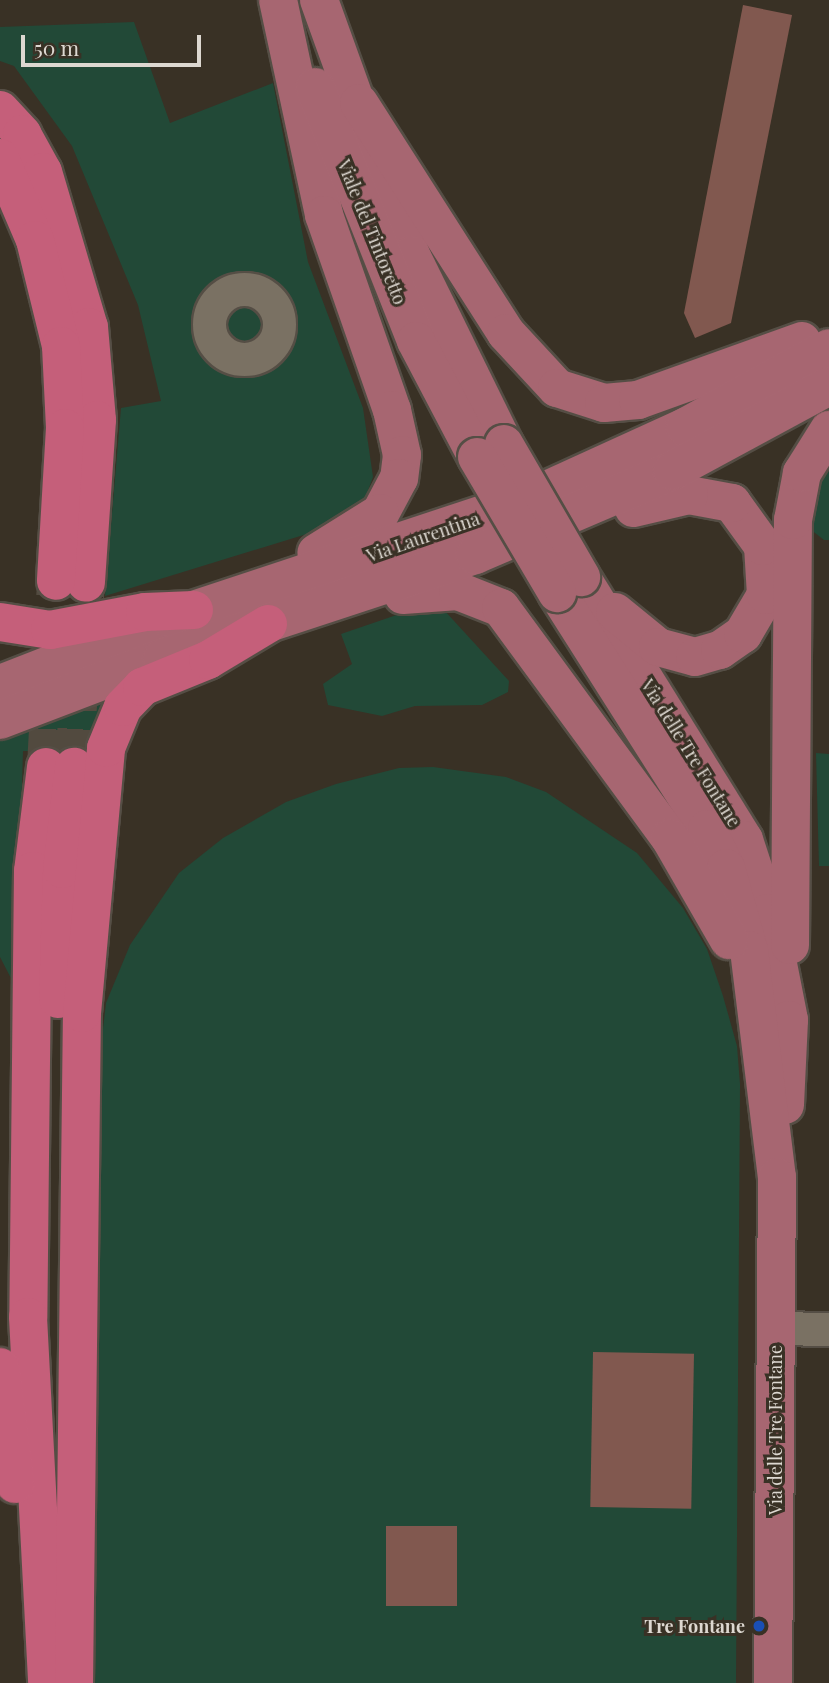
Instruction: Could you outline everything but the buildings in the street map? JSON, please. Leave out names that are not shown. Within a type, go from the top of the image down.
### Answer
[{"type":"highway","points":[[0,110],[22,134],[43,172],[87,314],[97,420],[71,582],[61,346],[35,240],[0,158]]},
{"type":"highway","points":[[0,622],[50,630],[145,612],[194,610]]},
{"type":"highway","points":[[74,1683],[83,995],[106,748],[119,714],[142,687],[208,660],[268,624]]},
{"type":"highway","points":[[47,1683],[28,1317],[33,872],[60,767],[62,869],[55,1252],[66,1553],[73,1605]]},
{"type":"highway","points":[[0,1367],[8,1443],[44,1642]]},
{"type":"main road","name":"Viale del Tintoretto","points":[[280,0],[399,303],[490,450]]},
{"type":"main road","points":[[277,584],[301,562],[372,522],[394,490],[402,456],[396,423],[324,215],[280,0]]},
{"type":"main road","name":"Viale del Tintoretto","points":[[319,0],[359,103],[411,255],[490,450]]},
{"type":"main road","points":[[359,103],[518,349],[546,381],[566,392],[604,403],[649,398],[829,330]]},
{"type":"main road","name":"Via Laurentina","points":[[0,684],[194,610],[277,584],[577,479],[829,348]]},
{"type":"main road","name":"Via Laurentina","points":[[0,720],[268,624],[475,555],[682,467],[829,386]]},
{"type":"main road","points":[[774,1028],[793,520],[802,472],[829,430]]},
{"type":"main road","name":"Via delle Tre Fontane","points":[[490,450],[718,849],[774,1028],[777,1177],[773,1683]]},
{"type":"main road","points":[[475,555],[660,499],[698,495],[733,503],[747,517],[763,546],[768,584],[760,611],[743,634],[720,650],[695,657],[668,652],[569,585]]},
{"type":"main road","points":[[359,594],[458,591],[501,608],[708,897],[774,1028]]},
{"type":"street","points":[[776,1328],[829,1329]]},
{"type":"green space","points":[[134,22],[170,123],[273,83],[308,262],[363,408],[373,477],[363,504],[336,525],[105,596],[121,408],[161,401],[138,305],[72,146],[14,66],[0,61],[0,27]]},
{"type":"green space","points":[[829,456],[829,540],[824,540],[810,529],[814,495]]},
{"type":"green space","points":[[417,608],[444,610],[509,681],[508,692],[482,705],[415,706],[382,716],[328,705],[323,684],[352,664],[341,634]]},
{"type":"green space","points":[[129,687],[96,752],[23,751],[16,988],[0,957],[0,737]]},
{"type":"green space","points":[[816,753],[829,754],[829,866],[819,866]]},
{"type":"green space","points":[[433,767],[506,777],[546,792],[637,853],[683,908],[707,949],[723,996],[737,1046],[740,1084],[736,1683],[95,1683],[101,1046],[106,1003],[130,945],[179,873],[223,838],[286,802],[336,784],[399,768]]},
{"type":"tunnel","points":[[46,767],[56,581]]},
{"type":"tunnel","points":[[74,767],[86,583]]},
{"type":"place","name":"Tre Fontane","points":[[759,1626]]}]
